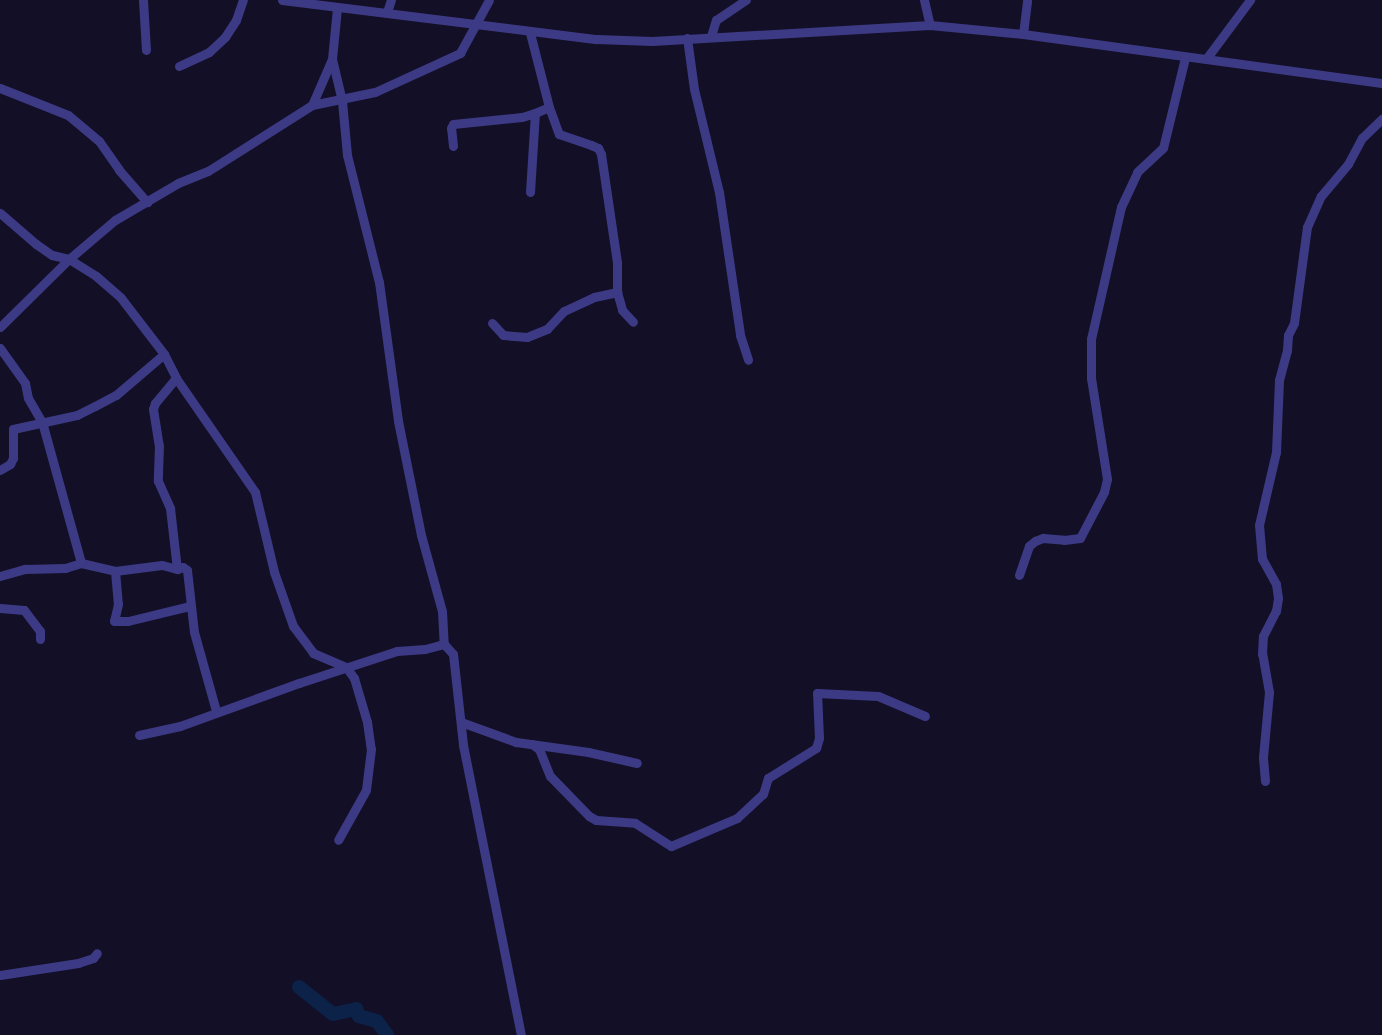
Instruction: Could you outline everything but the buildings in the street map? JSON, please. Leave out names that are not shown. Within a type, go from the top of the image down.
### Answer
[{"type":"street","points":[[142,0],[146,50]]},
{"type":"street","points":[[179,66],[209,52],[225,38],[236,21],[243,0]]},
{"type":"street","points":[[282,0],[387,12],[530,33],[597,39],[652,41],[930,25],[1023,34],[1185,58],[1382,83]]},
{"type":"street","points":[[387,12],[391,0]]},
{"type":"street","points":[[0,327],[69,259],[108,225],[178,183],[208,171],[312,105],[342,101],[375,92],[460,53],[489,0]]},
{"type":"street","points":[[711,36],[716,20],[746,0]]},
{"type":"street","points":[[924,0],[930,25]]},
{"type":"street","points":[[1023,34],[1027,0]]},
{"type":"street","points":[[1206,59],[1250,0]]},
{"type":"street","points":[[312,105],[332,58],[337,8]]},
{"type":"street","points":[[530,33],[549,107],[559,134],[598,148],[601,154],[617,263],[617,292],[622,310],[633,322]]},
{"type":"street","points":[[687,38],[694,89],[719,192],[740,335],[748,360]]},
{"type":"street","points":[[332,58],[342,101],[347,155],[379,282],[398,421],[421,535],[442,611],[444,644],[453,654],[461,722],[479,832],[521,1035]]},
{"type":"street","points":[[1019,575],[1029,546],[1035,541],[1042,538],[1064,540],[1080,538],[1104,492],[1107,479],[1091,378],[1091,339],[1122,207],[1137,172],[1163,148],[1185,58]]},
{"type":"street","points":[[0,87],[69,115],[99,141],[119,170],[147,202]]},
{"type":"street","points":[[453,146],[451,128],[453,124],[522,117],[549,107]]},
{"type":"street","points":[[530,192],[535,113]]},
{"type":"street","points":[[1265,781],[1263,757],[1269,692],[1262,654],[1263,636],[1276,611],[1278,598],[1276,584],[1262,559],[1259,532],[1276,452],[1279,380],[1287,350],[1288,335],[1294,323],[1308,228],[1321,196],[1348,164],[1362,138],[1382,119]]},
{"type":"street","points":[[0,213],[14,228],[52,255],[69,259],[96,276],[121,298],[164,354],[176,378],[255,492],[274,572],[293,626],[313,653],[346,667],[354,678],[371,749],[366,790],[338,840]]},
{"type":"street","points":[[492,323],[503,335],[527,337],[547,329],[564,311],[594,297],[617,292]]},
{"type":"street","points":[[0,348],[25,383],[28,398],[42,422],[81,563]]},
{"type":"street","points":[[0,470],[10,464],[13,458],[15,442],[12,430],[77,414],[116,395],[164,354]]},
{"type":"street","points":[[176,378],[155,403],[153,409],[159,446],[158,482],[170,508],[177,569]]},
{"type":"street","points":[[0,576],[25,569],[65,568],[81,563],[115,571],[162,565],[177,569],[183,567],[187,570],[194,633],[216,711]]},
{"type":"street","points":[[115,571],[118,604],[114,621],[128,621],[190,606]]},
{"type":"street","points":[[0,608],[24,610],[39,631],[40,639]]},
{"type":"street","points":[[139,735],[180,726],[216,711],[397,651],[425,649],[444,644]]},
{"type":"street","points":[[532,744],[539,749],[550,776],[589,816],[596,819],[635,823],[670,846],[737,818],[764,795],[768,778],[816,748],[819,738],[817,693],[878,696],[925,716]]},
{"type":"street","points":[[461,722],[516,742],[588,752],[637,763]]},
{"type":"street","points":[[0,975],[88,961],[97,952]]},
{"type":"waterway","points":[[299,987],[333,1014],[356,1009],[359,1016],[377,1021],[387,1035]]}]
